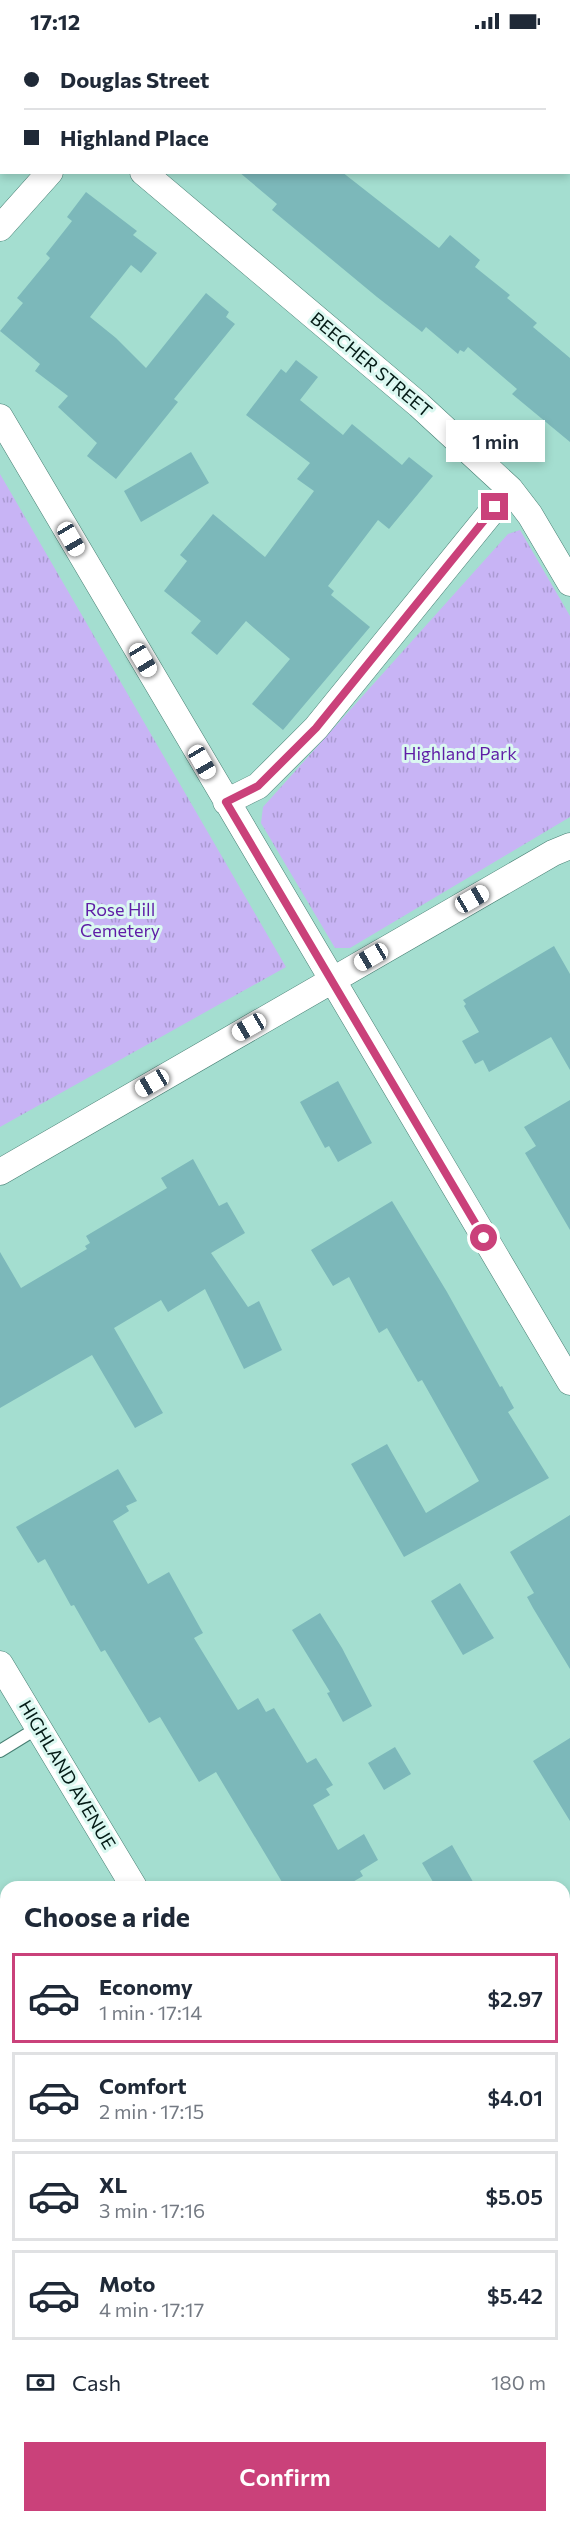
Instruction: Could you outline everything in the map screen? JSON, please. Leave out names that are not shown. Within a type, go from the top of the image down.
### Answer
[{"type":"street","points":[[0,228],[48,174]]},
{"type":"street","name":"BEECHER STREET","points":[[144,174],[419,405],[510,489],[530,515],[570,583]]},
{"type":"street","points":[[0,417],[570,1382]]},
{"type":"street","points":[[226,802],[258,786],[316,728],[510,489]]},
{"type":"street","points":[[0,1172],[553,853],[570,846]]},
{"type":"street","name":"HIGHLAND AVENUE","points":[[0,1664],[130,1881]]},
{"type":"lane","points":[[0,1750],[39,1727]]},
{"type":"green space","name":"Rose Hill Cemetery","points":[[0,474],[286,967],[0,1127]]},
{"type":"green space","name":"Highland Park","points":[[520,530],[570,616],[570,817],[350,948],[335,948],[261,823],[263,807],[508,534]]},
{"type":"building","points":[[241,174],[345,174],[439,248],[450,235],[480,260],[475,267],[510,295],[507,298],[537,323],[533,327],[570,358],[570,442],[512,394],[517,389],[468,347],[464,352],[460,350],[458,354],[426,327],[422,332],[272,210],[277,204]]},
{"type":"building","points":[[86,192],[137,231],[133,235],[157,253],[141,273],[131,265],[90,317],[116,338],[146,368],[206,293],[229,312],[226,317],[235,324],[174,399],[178,402],[116,479],[87,456],[97,443],[58,407],[68,396],[35,371],[40,364],[0,331],[23,303],[17,298],[50,258],[46,254],[72,221],[67,217]]},
{"type":"building","points":[[296,360],[318,377],[300,400],[343,435],[352,424],[402,465],[409,457],[433,476],[389,529],[378,520],[328,586],[334,591],[331,595],[370,627],[283,730],[252,704],[290,659],[246,621],[217,655],[191,633],[201,621],[164,591],[187,561],[180,555],[213,514],[265,557],[314,491],[297,479],[310,463],[246,415],[281,369],[286,373]]},
{"type":"building","points":[[191,452],[209,483],[141,522],[124,491]]},
{"type":"building","points":[[554,946],[570,974],[570,1070],[551,1037],[489,1072],[483,1060],[475,1064],[462,1041],[479,1032],[463,1000]]},
{"type":"building","points":[[338,1081],[372,1143],[338,1162],[329,1146],[325,1148],[300,1102]]},
{"type":"building","points":[[570,1100],[570,1230],[525,1153],[536,1146],[524,1127]]},
{"type":"building","points":[[193,1159],[219,1206],[227,1202],[245,1233],[211,1253],[248,1307],[259,1301],[282,1350],[244,1369],[205,1289],[168,1312],[161,1300],[114,1328],[163,1413],[135,1428],[92,1355],[0,1408],[0,1252],[21,1288],[87,1249],[85,1246],[90,1243],[86,1236],[167,1188],[161,1178]]},
{"type":"building","points":[[392,1201],[447,1292],[500,1387],[502,1386],[514,1408],[508,1412],[549,1478],[404,1557],[351,1464],[387,1444],[426,1513],[479,1481],[422,1380],[418,1382],[387,1328],[379,1333],[349,1277],[333,1286],[311,1250]]},
{"type":"building","points":[[118,1469],[137,1501],[126,1506],[129,1511],[113,1521],[148,1584],[169,1572],[203,1633],[194,1638],[238,1710],[258,1698],[266,1712],[274,1708],[307,1763],[316,1758],[333,1785],[326,1789],[330,1795],[313,1805],[338,1850],[364,1834],[378,1860],[360,1871],[363,1876],[354,1881],[281,1881],[216,1772],[199,1782],[160,1717],[149,1723],[105,1650],[101,1652],[74,1605],[71,1606],[45,1559],[38,1563],[16,1527]]},
{"type":"building","points":[[570,1515],[570,1669],[527,1597],[534,1593],[510,1552]]},
{"type":"building","points":[[460,1583],[494,1638],[463,1655],[431,1601]]},
{"type":"building","points":[[320,1613],[342,1648],[372,1706],[343,1722],[327,1693],[330,1692],[292,1630]]},
{"type":"building","points":[[570,1738],[570,1821],[533,1761]]},
{"type":"building","points":[[395,1747],[411,1774],[384,1790],[368,1763]]},
{"type":"building","points":[[452,1845],[473,1881],[432,1881],[422,1863]]},
{"type":"route","points":[[484,1238],[226,802],[258,786],[316,728],[495,507]]}]
